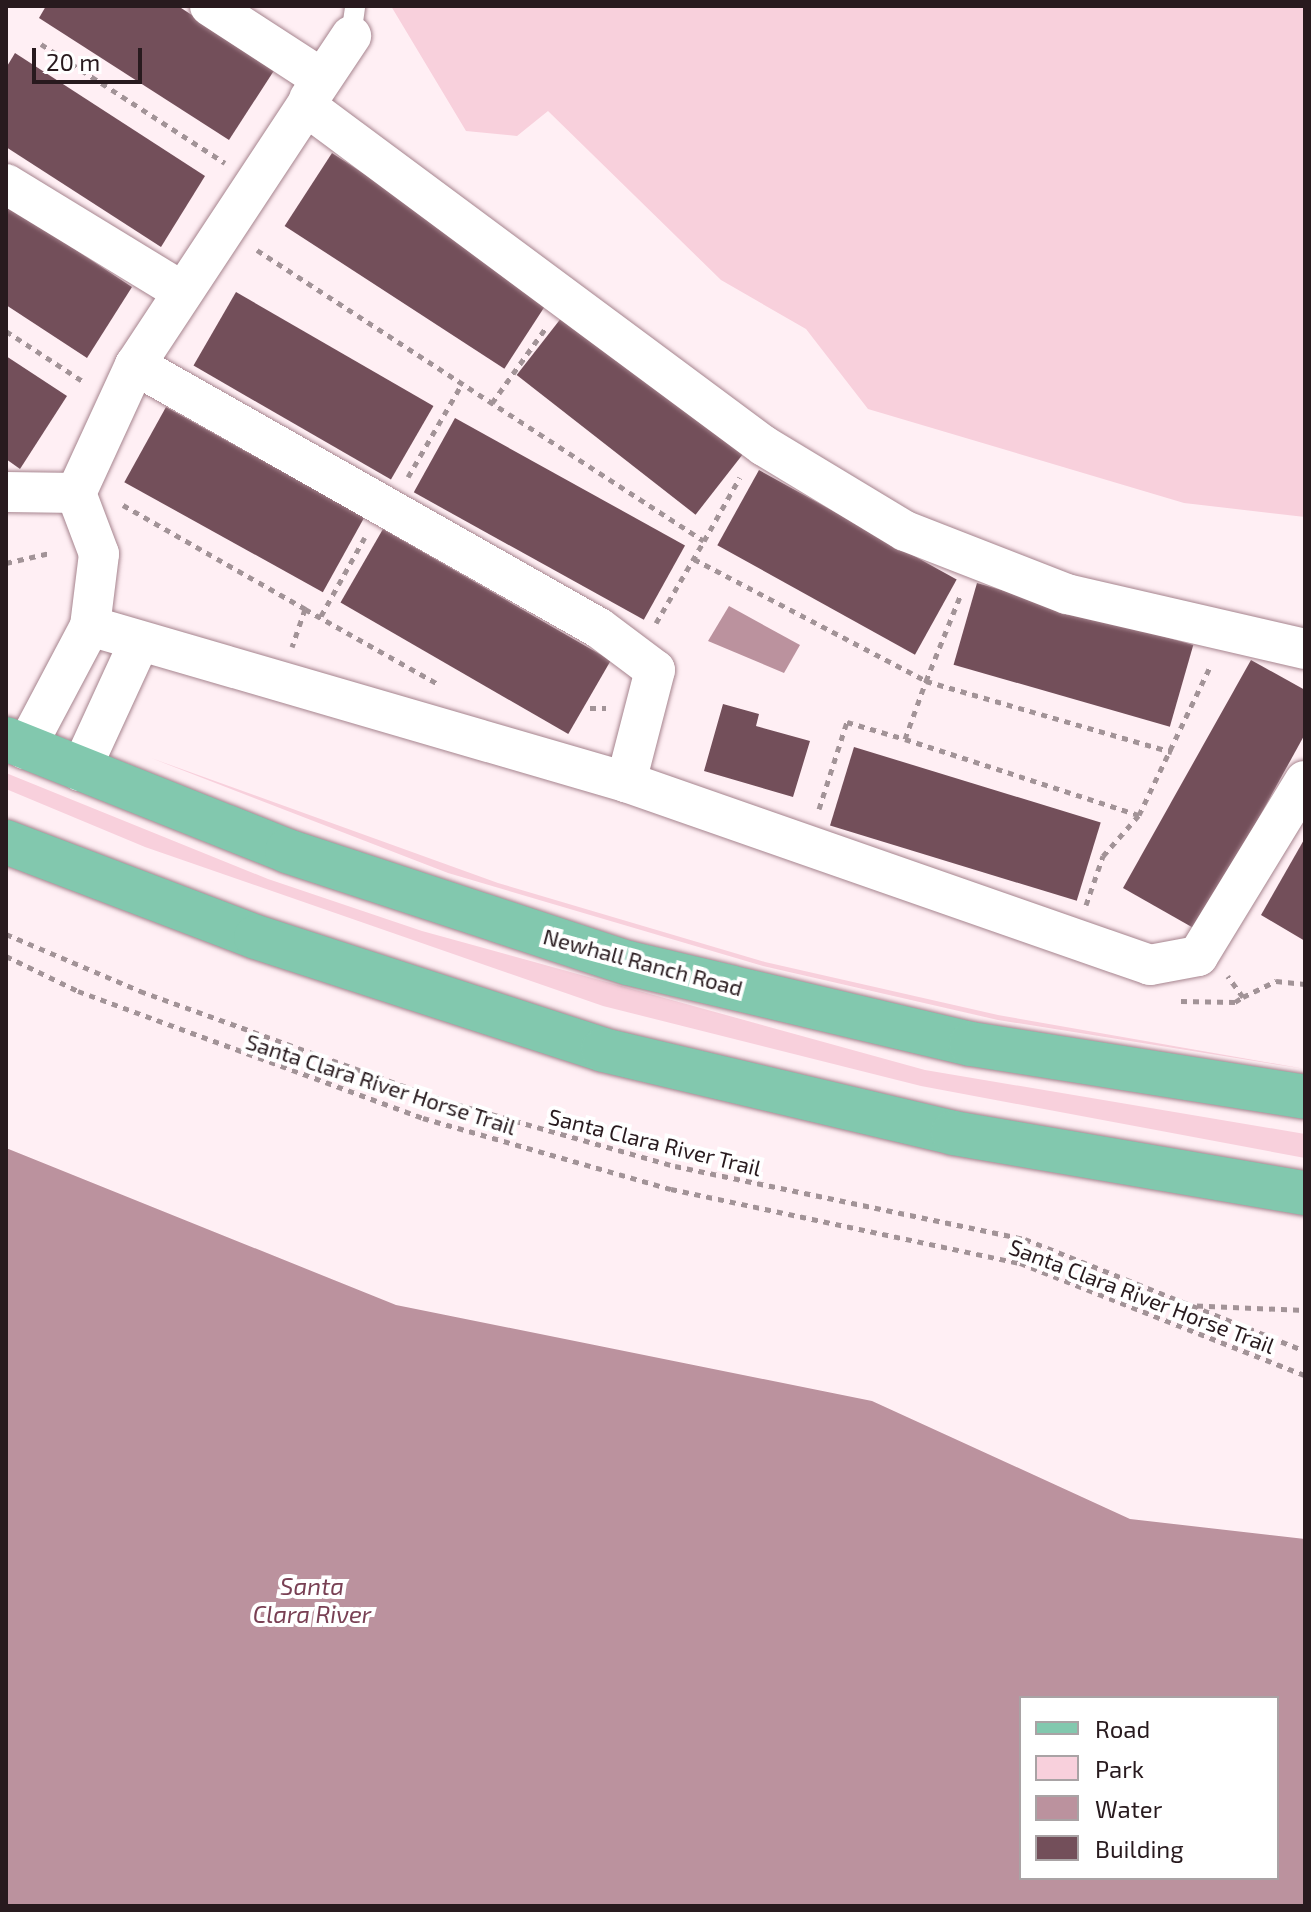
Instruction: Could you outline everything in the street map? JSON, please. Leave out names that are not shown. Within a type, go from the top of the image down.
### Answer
[{"type":"main road","name":"Newhall Ranch Road","points":[[16,744],[287,851],[628,963],[971,1044],[1305,1097]]},
{"type":"main road","points":[[6,842],[256,937],[603,1050],[953,1133],[1305,1193]]},
{"type":"street","points":[[210,6],[566,299],[764,446],[905,531],[974,563],[1067,594],[1217,626],[1305,649]]},
{"type":"street","points":[[16,744],[90,626],[99,554],[95,496],[135,365],[313,92],[353,21]]},
{"type":"street","points":[[6,184],[183,292]]},
{"type":"street","points":[[135,365],[599,628],[655,670],[626,782]]},
{"type":"street","points":[[6,492],[95,496]]},
{"type":"street","points":[[90,626],[139,643],[626,782],[807,848],[1150,965],[1198,956],[1305,781]]},
{"type":"street","points":[[80,771],[139,643]]},
{"type":"path","points":[[41,44],[226,164]]},
{"type":"path","points":[[257,250],[704,541]]},
{"type":"path","points":[[492,403],[566,299]]},
{"type":"path","points":[[6,331],[84,382]]},
{"type":"path","points":[[403,484],[462,384]]},
{"type":"path","points":[[654,628],[764,446]]},
{"type":"path","points":[[95,496],[321,616],[453,693]]},
{"type":"path","points":[[321,616],[371,526]]},
{"type":"path","points":[[6,563],[50,553]]},
{"type":"path","points":[[694,559],[926,681],[1172,752]]},
{"type":"path","points":[[905,739],[974,563]]},
{"type":"path","points":[[291,652],[305,609]]},
{"type":"path","points":[[1084,912],[1103,856],[1139,815],[1207,685],[1217,626]]},
{"type":"path","points":[[807,848],[847,722],[1139,815]]},
{"type":"path","name":"Santa Clara River Trail","points":[[6,934],[140,991],[445,1101],[675,1166],[1025,1239],[1180,1305],[1305,1351]]},
{"type":"path","name":"Santa Clara River Horse Trail","points":[[6,956],[134,1013],[423,1118],[671,1189],[1020,1263],[1305,1375]]},
{"type":"path","points":[[1243,997],[1276,981],[1305,984]]},
{"type":"path","points":[[1180,1305],[1305,1310]]},
{"type":"green space","points":[[391,6],[1305,6],[1305,517],[1184,503],[868,409],[806,329],[721,280],[548,111],[517,136],[466,131]]},
{"type":"green space","points":[[151,758],[498,883],[765,962],[998,1015],[1305,1069],[998,1020],[763,966],[448,873]]},
{"type":"green space","points":[[6,773],[268,879],[422,931],[925,1070],[1305,1134],[1305,1158],[921,1086],[603,1006],[145,847],[6,789]]},
{"type":"water","points":[[729,606],[800,645],[784,673],[708,641]]},
{"type":"water","name":"Santa Clara River","points":[[6,1148],[396,1305],[872,1401],[1130,1519],[1305,1539],[1305,1906],[6,1906]]},
{"type":"building","points":[[46,6],[178,6],[275,69],[229,140],[39,18]]},
{"type":"building","points":[[15,53],[205,176],[161,247],[6,147],[6,68]]},
{"type":"building","points":[[332,153],[552,296],[504,369],[285,226]]},
{"type":"building","points":[[6,204],[132,287],[87,358],[6,305]]},
{"type":"building","points":[[236,292],[433,406],[391,480],[194,366]]},
{"type":"building","points":[[569,308],[748,448],[696,515],[517,375]]},
{"type":"building","points":[[6,356],[67,396],[20,469],[6,459]]},
{"type":"building","points":[[166,407],[365,517],[323,592],[124,482]]},
{"type":"building","points":[[455,418],[685,546],[644,620],[414,492]]},
{"type":"building","points":[[759,470],[957,580],[915,655],[717,545]]},
{"type":"building","points":[[383,529],[611,660],[568,734],[340,603]]},
{"type":"building","points":[[977,583],[1193,645],[1170,727],[954,665]]},
{"type":"building","points":[[1251,660],[1305,690],[1305,734],[1197,930],[1123,888]]},
{"type":"building","points":[[723,704],[759,714],[756,726],[810,741],[793,797],[704,771]]},
{"type":"building","points":[[854,747],[1101,822],[1077,901],[830,825]]},
{"type":"building","points":[[1305,838],[1305,941],[1261,915]]}]
